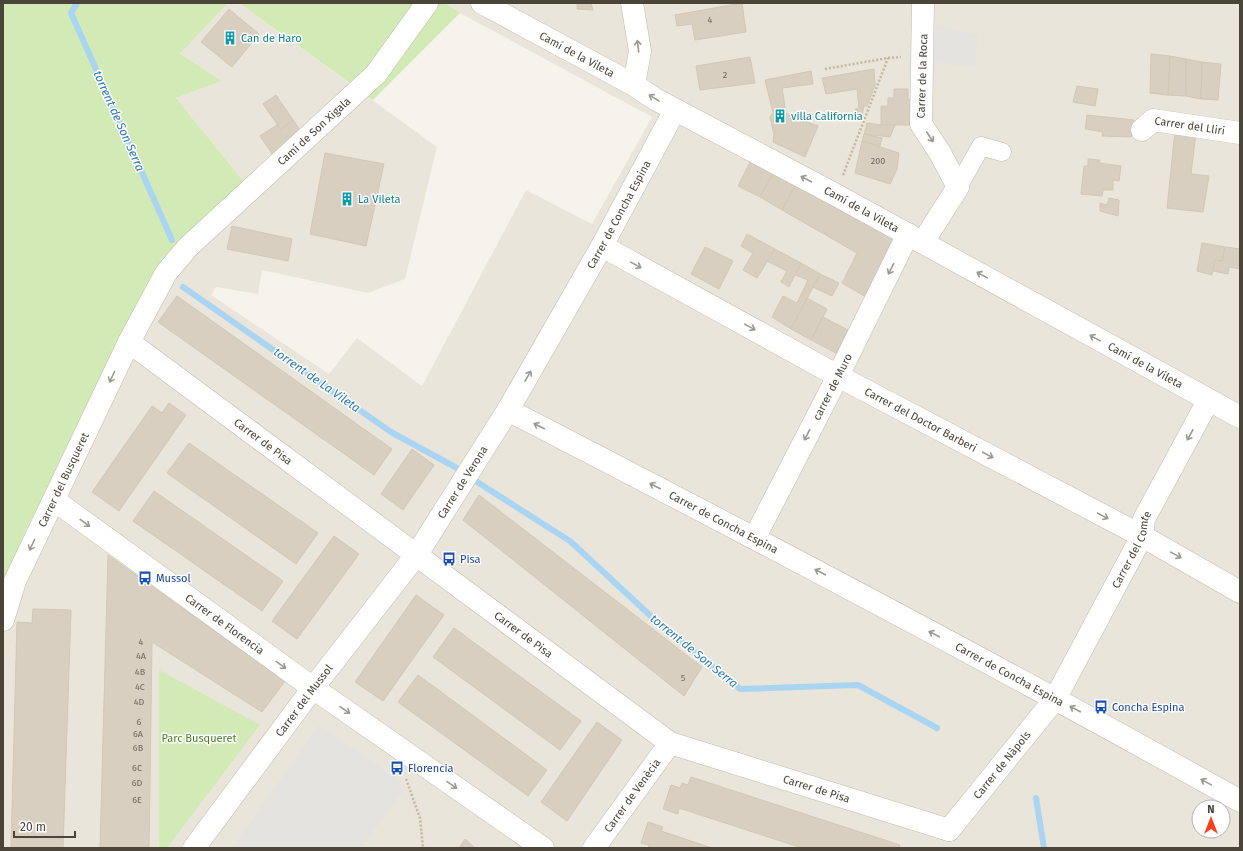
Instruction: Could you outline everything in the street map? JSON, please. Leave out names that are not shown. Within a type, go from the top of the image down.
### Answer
[{"type":"street","name":"Camí de Son Xigala","points":[[129,342],[166,273],[188,247],[376,74],[427,3]]},
{"type":"street","name":"Camí de la Vileta","points":[[482,3],[634,85],[655,100],[916,238],[1240,417]]},
{"type":"street","points":[[632,3],[640,51],[634,85]]},
{"type":"street","name":"Carrer de la Roca","points":[[923,3],[921,124],[940,153],[958,186]]},
{"type":"street","name":"Carrer de Concha Espina","points":[[675,110],[602,246],[508,410],[755,537],[1055,698],[1240,801]]},
{"type":"street","name":"Carrer del Lliri","points":[[1142,130],[1153,120],[1240,133]]},
{"type":"street","points":[[916,238],[958,186],[981,146],[1002,152]]},
{"type":"street","name":"carrer de Muro","points":[[755,537],[838,376],[916,238]]},
{"type":"street","name":"Carrer del Doctor Barberi","points":[[602,246],[838,376],[1142,536],[1240,592]]},
{"type":"street","name":"Carrer del Busqueret","points":[[3,620],[15,581],[129,342]]},
{"type":"street","name":"Carrer de Pisa","points":[[129,342],[670,742],[949,839]]},
{"type":"street","name":"Carrer del Comte","points":[[1055,698],[1142,536],[1144,519],[1208,400]]},
{"type":"street","name":"Carrer de Verona","points":[[417,554],[508,410]]},
{"type":"street","name":"Carrer de Florencia","points":[[54,500],[313,688],[543,848]]},
{"type":"street","name":"Carrer del Mussol","points":[[194,848],[313,688],[417,554]]},
{"type":"street","name":"Carrer de Nàpols","points":[[949,839],[1055,698]]},
{"type":"street","name":"Carrer de Venècia","points":[[594,848],[670,742]]},
{"type":"path","points":[[825,69],[888,58],[909,56],[923,58]]},
{"type":"path","points":[[836,195],[888,58]]},
{"type":"path","points":[[397,746],[406,781],[420,818],[423,848]]},
{"type":"shaded area","points":[[228,3],[239,3],[437,147],[405,279],[368,293],[262,270],[258,294],[216,287],[211,295],[329,374],[357,338],[422,386],[526,190],[592,224],[652,117],[460,13],[445,3],[1240,3],[1240,848],[3,848],[3,597],[22,538],[162,258],[244,182],[176,98],[222,81],[180,54]]},
{"type":"shaded area","points":[[929,24],[977,35],[976,67],[927,62]]},
{"type":"shaded area","points":[[319,725],[398,779],[403,792],[361,848],[232,848]]},
{"type":"green space","points":[[3,3],[228,3],[180,54],[222,81],[176,98],[244,182],[162,258],[22,538],[3,597]]},
{"type":"green space","points":[[239,3],[445,3],[460,13],[373,100]]},
{"type":"green space","name":"Parc Busqueret","points":[[159,670],[260,725],[167,848],[159,848]]},
{"type":"building","points":[[577,3],[591,3],[593,10],[577,9]]},
{"type":"building","points":[[742,3],[746,32],[695,40],[692,24],[677,26],[675,15]]},
{"type":"building","name":"Can de Haro","points":[[229,9],[259,34],[232,67],[201,42]]},
{"type":"building","points":[[1151,54],[1170,56],[1168,95],[1150,93]]},
{"type":"building","points":[[1170,56],[1186,59],[1186,96],[1168,95]]},
{"type":"building","points":[[750,57],[755,83],[700,90],[696,66]]},
{"type":"building","points":[[1186,59],[1202,62],[1201,99],[1186,96]]},
{"type":"building","points":[[1202,62],[1221,64],[1218,100],[1201,99]]},
{"type":"building","points":[[874,69],[875,85],[867,106],[864,106],[862,116],[858,116],[855,109],[859,108],[857,89],[826,94],[822,78]]},
{"type":"building","name":"villa California","points":[[811,71],[813,84],[782,88],[786,114],[818,126],[805,157],[773,142],[774,135],[770,117],[773,113],[765,80]]},
{"type":"building","points":[[1077,86],[1098,89],[1095,106],[1073,102]]},
{"type":"building","points":[[894,89],[908,89],[908,99],[911,100],[917,125],[881,125],[881,106],[888,106],[888,98],[894,98]]},
{"type":"building","points":[[276,95],[293,120],[281,130],[263,104]]},
{"type":"building","points":[[1087,115],[1134,120],[1131,137],[1102,136],[1103,132],[1085,129]]},
{"type":"building","points":[[293,120],[303,134],[275,158],[260,136],[277,125],[281,130]]},
{"type":"building","points":[[867,123],[895,125],[890,137],[864,134]]},
{"type":"building","points":[[1175,131],[1196,133],[1191,174],[1209,176],[1203,212],[1167,208]]},
{"type":"building","points":[[864,134],[882,138],[880,146],[862,141]]},
{"type":"building","points":[[862,141],[899,153],[897,169],[890,184],[855,173]]},
{"type":"building","name":"La Vileta","points":[[325,153],[384,164],[366,246],[310,234]]},
{"type":"building","points":[[1088,159],[1100,160],[1099,163],[1121,166],[1119,181],[1113,180],[1113,190],[1103,190],[1102,196],[1081,194],[1084,166],[1088,166]]},
{"type":"building","points":[[750,162],[773,174],[760,197],[738,186]]},
{"type":"building","points":[[773,174],[795,186],[782,210],[760,197]]},
{"type":"building","points":[[795,186],[893,236],[895,249],[868,298],[842,283],[857,253],[782,210]]},
{"type":"building","points":[[1109,198],[1119,200],[1118,216],[1100,211],[1100,203],[1107,205]]},
{"type":"building","points":[[232,226],[292,239],[288,261],[227,249]]},
{"type":"building","points":[[747,234],[775,249],[757,278],[743,270],[753,253],[741,246]]},
{"type":"building","points":[[1202,243],[1225,247],[1222,261],[1215,260],[1212,275],[1197,271]]},
{"type":"building","points":[[705,247],[733,261],[719,289],[691,274]]},
{"type":"building","points":[[1225,247],[1240,249],[1240,269],[1229,267],[1228,274],[1213,271],[1215,260],[1222,261]]},
{"type":"building","points":[[775,249],[801,263],[789,287],[781,282],[787,271],[767,261]]},
{"type":"building","points":[[801,263],[820,274],[791,329],[772,317],[783,296],[797,303],[808,280],[795,275]]},
{"type":"building","points":[[820,274],[839,283],[832,296],[813,287]]},
{"type":"building","points":[[177,296],[392,449],[374,475],[158,322]]},
{"type":"building","points":[[807,298],[827,309],[811,340],[791,329]]},
{"type":"building","points":[[823,317],[848,330],[836,353],[811,340]]},
{"type":"building","points":[[169,403],[186,415],[119,511],[92,492],[152,406],[162,413]]},
{"type":"building","points":[[189,443],[318,533],[296,564],[167,473]]},
{"type":"building","points":[[412,449],[434,465],[403,510],[381,494]]},
{"type":"building","points":[[154,491],[283,581],[262,611],[133,521]]},
{"type":"building","points":[[479,495],[702,667],[684,696],[463,520]]},
{"type":"building","points":[[334,536],[359,554],[297,639],[272,621]]},
{"type":"building","points":[[108,555],[285,681],[262,712],[152,642],[149,848],[100,848]]},
{"type":"building","points":[[416,595],[444,615],[383,701],[355,682]]},
{"type":"building","points":[[33,609],[71,610],[63,848],[11,848],[17,622],[32,623]]},
{"type":"building","points":[[454,628],[581,721],[560,750],[433,657]]},
{"type":"building","points":[[418,675],[547,770],[528,796],[398,702]]},
{"type":"building","points":[[597,722],[622,740],[567,821],[541,802]]},
{"type":"building","points":[[691,777],[900,845],[899,848],[802,848],[679,808],[678,814],[663,809],[671,785],[680,788],[682,783],[688,785]]},
{"type":"building","points":[[648,822],[663,827],[661,831],[712,848],[648,848],[649,845],[641,843]]},
{"type":"building","points":[[465,839],[475,848],[459,848]]},
{"type":"waterway","name":"torrent de Son Serra","points":[[77,3],[71,13],[172,240]]},
{"type":"waterway","name":"torrent de Son Serra","points":[[183,287],[391,432],[455,467],[570,541],[654,619],[740,689],[858,685],[937,728]]},
{"type":"waterway","name":"torrent de Son Serra","points":[[1036,798],[1044,848]]},
{"type":"place","name":"Can de Haro","points":[[230,38]]},
{"type":"place","name":"villa California","points":[[780,116]]},
{"type":"place","name":"La Vileta","points":[[347,199]]},
{"type":"place","name":"Pisa","points":[[449,559]]},
{"type":"place","name":"Mussol","points":[[145,578]]},
{"type":"place","name":"Concha Espina","points":[[1101,707]]},
{"type":"place","name":"Florencia","points":[[397,768]]},
{"type":"water label","name":"torrent de La Vileta","points":[[317,380]]}]
